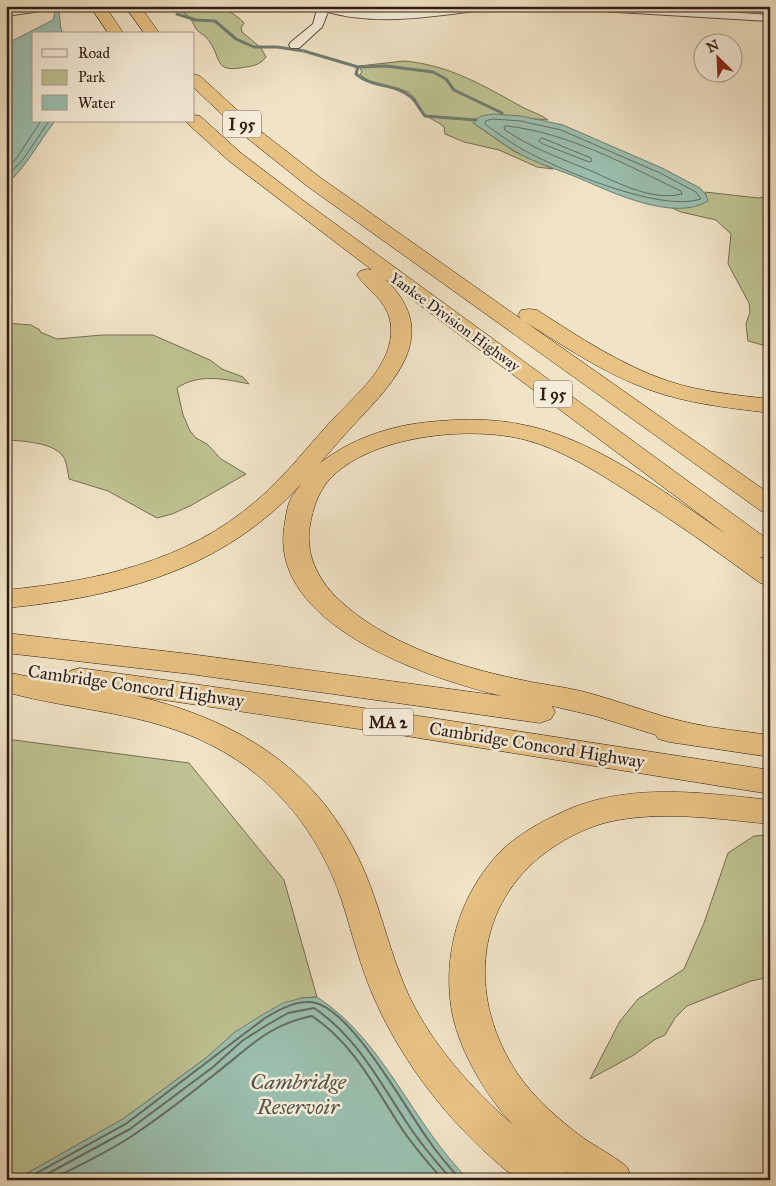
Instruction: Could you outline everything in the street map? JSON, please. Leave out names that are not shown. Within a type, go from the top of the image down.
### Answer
[{"type":"highway","points":[[132,6],[152,32]]},
{"type":"highway","points":[[98,8],[115,32]]},
{"type":"highway","name":"Yankee Division Highway","points":[[195,80],[236,119],[272,149],[384,233],[770,506]]},
{"type":"highway","name":"Yankee Division Highway","points":[[195,121],[255,174],[770,554]]},
{"type":"highway","points":[[384,233],[440,257],[547,326],[639,378],[700,396],[770,406]]},
{"type":"highway","points":[[6,599],[63,592],[113,583],[180,561],[210,546],[247,523],[265,507],[383,378],[394,360],[400,345],[400,317],[392,297],[383,287],[358,268],[336,234]]},
{"type":"highway","points":[[686,734],[580,701],[512,689],[474,678],[405,654],[369,635],[326,603],[302,570],[295,547],[295,530],[298,514],[304,499],[319,478],[331,466],[358,448],[380,439],[417,429],[447,426],[505,428],[544,437],[592,458],[702,529],[770,577]]},
{"type":"highway","name":"Cambridge Concord Highway","points":[[6,643],[321,682],[770,746]]},
{"type":"highway","name":"Cambridge Concord Highway","points":[[6,668],[352,717],[770,782]]},
{"type":"highway","points":[[6,682],[33,690],[121,704],[169,715],[210,731],[236,744],[260,760],[287,782],[319,819],[340,854],[352,881],[387,986],[412,1036],[452,1091],[471,1112],[509,1147],[550,1180]]},
{"type":"highway","points":[[612,1180],[562,1145],[528,1115],[503,1084],[484,1054],[472,1022],[465,979],[468,940],[479,909],[496,880],[524,851],[556,828],[587,816],[618,808],[651,804],[770,812]]},
{"type":"street","points":[[6,13],[55,6]]},
{"type":"street","points":[[295,45],[314,30],[324,7],[340,12],[368,14],[492,6]]},
{"type":"street","points":[[567,6],[770,18]]},
{"type":"green space","points":[[177,6],[213,7],[229,12],[244,23],[241,28],[242,32],[261,48],[266,57],[260,63],[252,66],[235,69],[223,66],[206,37],[197,30],[188,16],[180,12]]},
{"type":"green space","points":[[404,61],[421,63],[452,72],[548,120],[473,123],[515,152],[553,169],[537,167],[499,150],[464,142],[445,134],[444,127],[424,113],[411,94],[376,84],[360,74],[362,72],[359,66]]},
{"type":"green space","points":[[705,192],[758,198],[770,196],[770,347],[748,341],[746,324],[750,312],[749,303],[728,264],[731,234],[716,220],[672,208],[680,207],[706,195]]},
{"type":"green space","points":[[6,323],[31,325],[40,330],[40,332],[57,339],[102,335],[153,335],[210,360],[222,369],[243,377],[249,384],[212,378],[194,380],[177,388],[183,415],[190,431],[196,438],[207,444],[221,459],[246,474],[190,506],[157,518],[108,491],[69,479],[65,460],[55,449],[39,444],[6,440]]},
{"type":"green space","points":[[6,739],[189,763],[284,880],[317,997],[302,998],[235,1032],[206,1058],[123,1119],[15,1180],[6,1180]]},
{"type":"green space","points":[[770,835],[770,977],[751,981],[687,1006],[675,1018],[665,1035],[654,1040],[634,1055],[590,1079],[620,1021],[638,999],[684,969],[704,923],[728,853],[754,836]]},
{"type":"water","points":[[53,10],[58,10],[62,32],[32,32],[32,122],[54,122],[26,162],[6,185],[6,44],[53,20],[55,13]]},
{"type":"water","points":[[493,114],[521,116],[563,125],[662,168],[700,188],[708,201],[694,207],[662,207],[627,198],[541,164],[512,149],[473,123],[474,120],[481,116]]},
{"type":"water","name":"Cambridge Reservoir","points":[[317,997],[341,1015],[361,1036],[380,1059],[449,1158],[469,1180],[15,1180],[123,1119],[206,1058],[235,1032],[262,1015],[283,1003],[302,998]]},
{"type":"waterway","points":[[177,14],[196,20],[215,21],[236,39],[254,47],[277,47],[304,51],[358,67]]},
{"type":"waterway","points":[[358,67],[386,66],[433,72],[446,79],[454,90],[502,113]]},
{"type":"waterway","points":[[358,67],[356,74],[369,82],[398,89],[411,97],[425,116],[476,120]]}]
